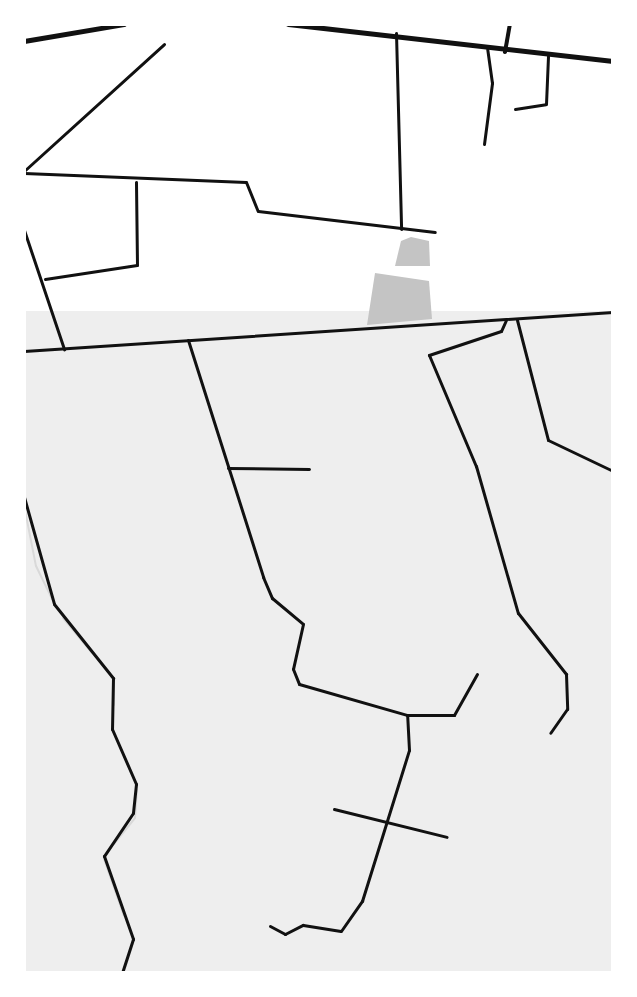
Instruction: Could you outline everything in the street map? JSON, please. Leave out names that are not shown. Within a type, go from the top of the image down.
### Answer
[{"type":"main road","points":[[24,41],[124,24]]},
{"type":"main road","points":[[288,24],[396,33],[505,52],[613,61]]},
{"type":"street","points":[[505,52],[510,24]]},
{"type":"street","points":[[396,33],[401,229]]},
{"type":"street","points":[[24,172],[164,44]]},
{"type":"street","points":[[484,144],[487,49]]},
{"type":"street","points":[[515,109],[546,104],[548,56]]},
{"type":"street","points":[[24,172],[136,182],[246,182],[258,211],[435,232]]},
{"type":"street","points":[[45,279],[137,265],[136,182]]},
{"type":"street","points":[[24,230],[45,279],[64,349]]},
{"type":"street","points":[[24,351],[613,312]]},
{"type":"street","points":[[506,320],[501,331],[429,355],[476,466],[518,613],[566,674],[567,709],[550,733]]},
{"type":"street","points":[[517,320],[548,440],[613,471]]},
{"type":"street","points":[[188,340],[272,598],[303,624],[293,669],[299,684],[407,715],[454,715],[477,674]]},
{"type":"street","points":[[228,468],[309,469]]},
{"type":"street","points":[[24,497],[54,604],[113,678],[112,729],[136,784],[133,813],[104,856],[133,939],[122,973]]},
{"type":"street","points":[[270,926],[285,934],[303,925],[341,931],[362,901],[409,750],[407,715]]},
{"type":"street","points":[[334,809],[447,837]]},
{"type":"shaded area","points":[[24,311],[613,311],[613,973],[24,973]]},
{"type":"building","points":[[411,237],[429,241],[430,266],[395,266],[401,241]]},
{"type":"building","points":[[375,273],[429,281],[432,319],[367,325]]},
{"type":"waterway","points":[[24,505],[36,566],[52,599]]},
{"type":"waterway","points":[[63,618],[92,653]]},
{"type":"waterway","points":[[114,684],[114,705]]},
{"type":"waterway","points":[[114,844],[135,818],[137,790]]},
{"type":"waterway","points":[[104,859],[124,916]]},
{"type":"waterway","points":[[124,972],[134,940]]}]
